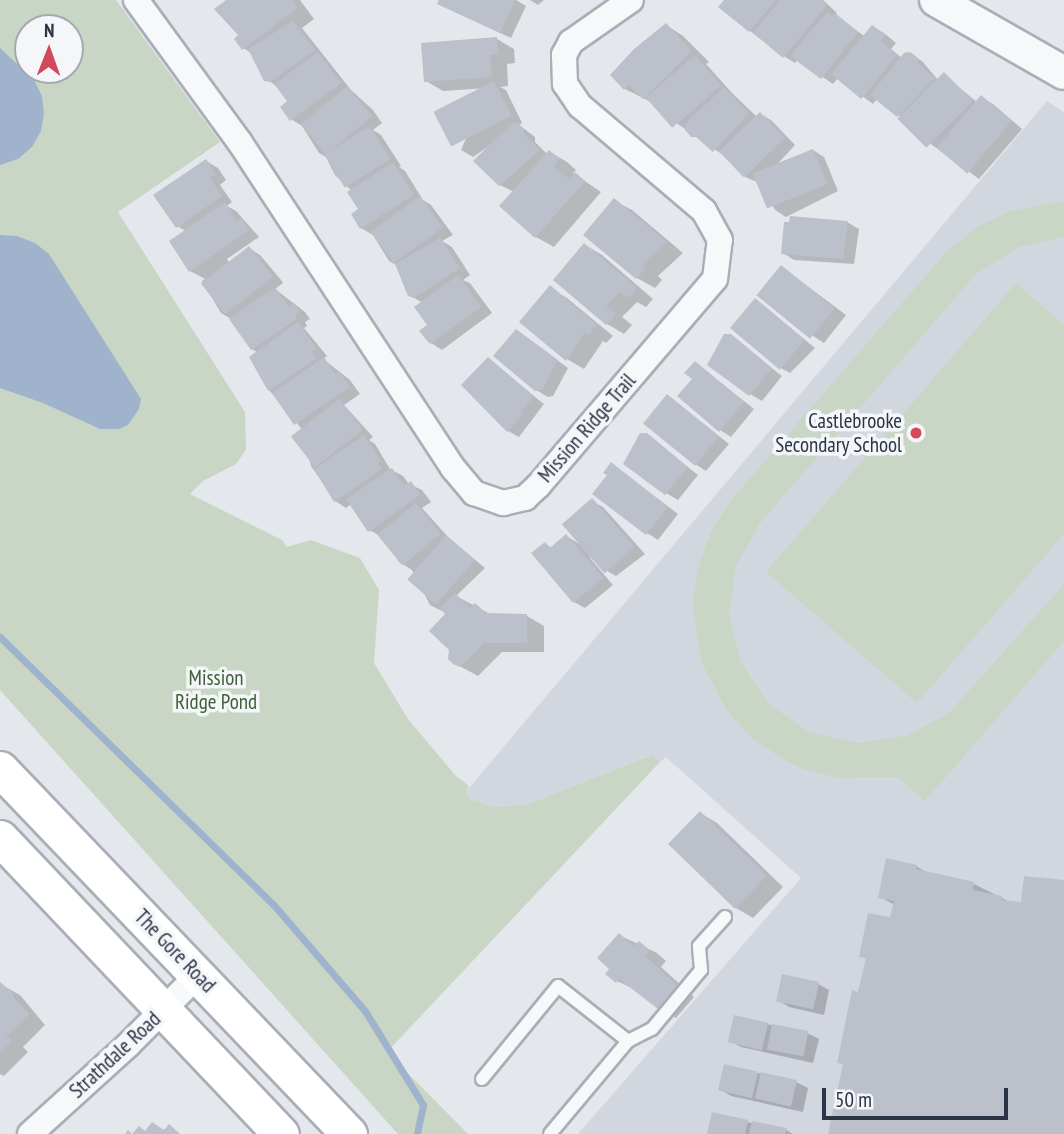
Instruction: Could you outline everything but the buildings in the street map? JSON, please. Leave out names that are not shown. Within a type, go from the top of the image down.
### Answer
[{"type":"main road","name":"The Gore Road","points":[[0,769],[349,1134]]},
{"type":"main road","points":[[0,838],[281,1134]]},
{"type":"street","name":"Mission Ridge Trail","points":[[145,3],[239,141],[453,468],[474,493],[503,503],[525,498],[538,486],[715,279],[720,240],[704,211],[580,106],[565,84],[564,55],[571,42],[631,0]]},
{"type":"street","points":[[936,0],[1064,73]]},
{"type":"street","name":"Strathdale Road","points":[[30,1134],[198,975]]},
{"type":"lane","points":[[550,1134],[628,1041],[652,1029],[701,970],[699,946],[725,917]]},
{"type":"lane","points":[[482,1079],[558,986],[628,1041]]},
{"type":"shaded area","name":"Castlebrooke Secondary School","points":[[1047,101],[1064,112],[1064,1134],[578,1134],[801,878],[666,757],[660,762],[650,755],[528,804],[495,807],[472,800],[465,793]]},
{"type":"green space","name":"Mission Ridge Pond","points":[[0,0],[116,0],[220,142],[118,212],[245,412],[246,450],[236,464],[203,481],[190,494],[282,540],[287,547],[311,540],[360,558],[379,590],[374,663],[408,719],[456,776],[469,786],[465,793],[472,800],[495,807],[528,804],[651,755],[660,762],[387,1052],[468,1134],[398,1134],[0,690]]},
{"type":"green space","points":[[1064,201],[1064,237],[1019,247],[976,274],[760,523],[736,566],[729,615],[741,663],[769,704],[809,732],[857,743],[906,736],[949,713],[1064,584],[1064,641],[925,801],[897,777],[840,778],[803,769],[786,761],[754,740],[728,712],[701,662],[693,606],[698,568],[711,532],[731,500],[948,250],[977,227],[1010,211]]},
{"type":"green space","points":[[1016,283],[1064,325],[1064,534],[917,703],[766,572]]},
{"type":"water","points":[[0,48],[14,61],[14,84],[36,84],[42,96],[44,114],[41,131],[32,147],[18,159],[0,165]]},
{"type":"water","points":[[0,235],[17,236],[35,243],[49,254],[141,399],[139,409],[128,425],[119,429],[100,429],[43,403],[0,388]]},
{"type":"waterway","points":[[0,637],[273,904],[365,1011],[423,1105],[417,1134]]},
{"type":"place","name":"Castlebrooke Secondary School","points":[[916,433]]}]
